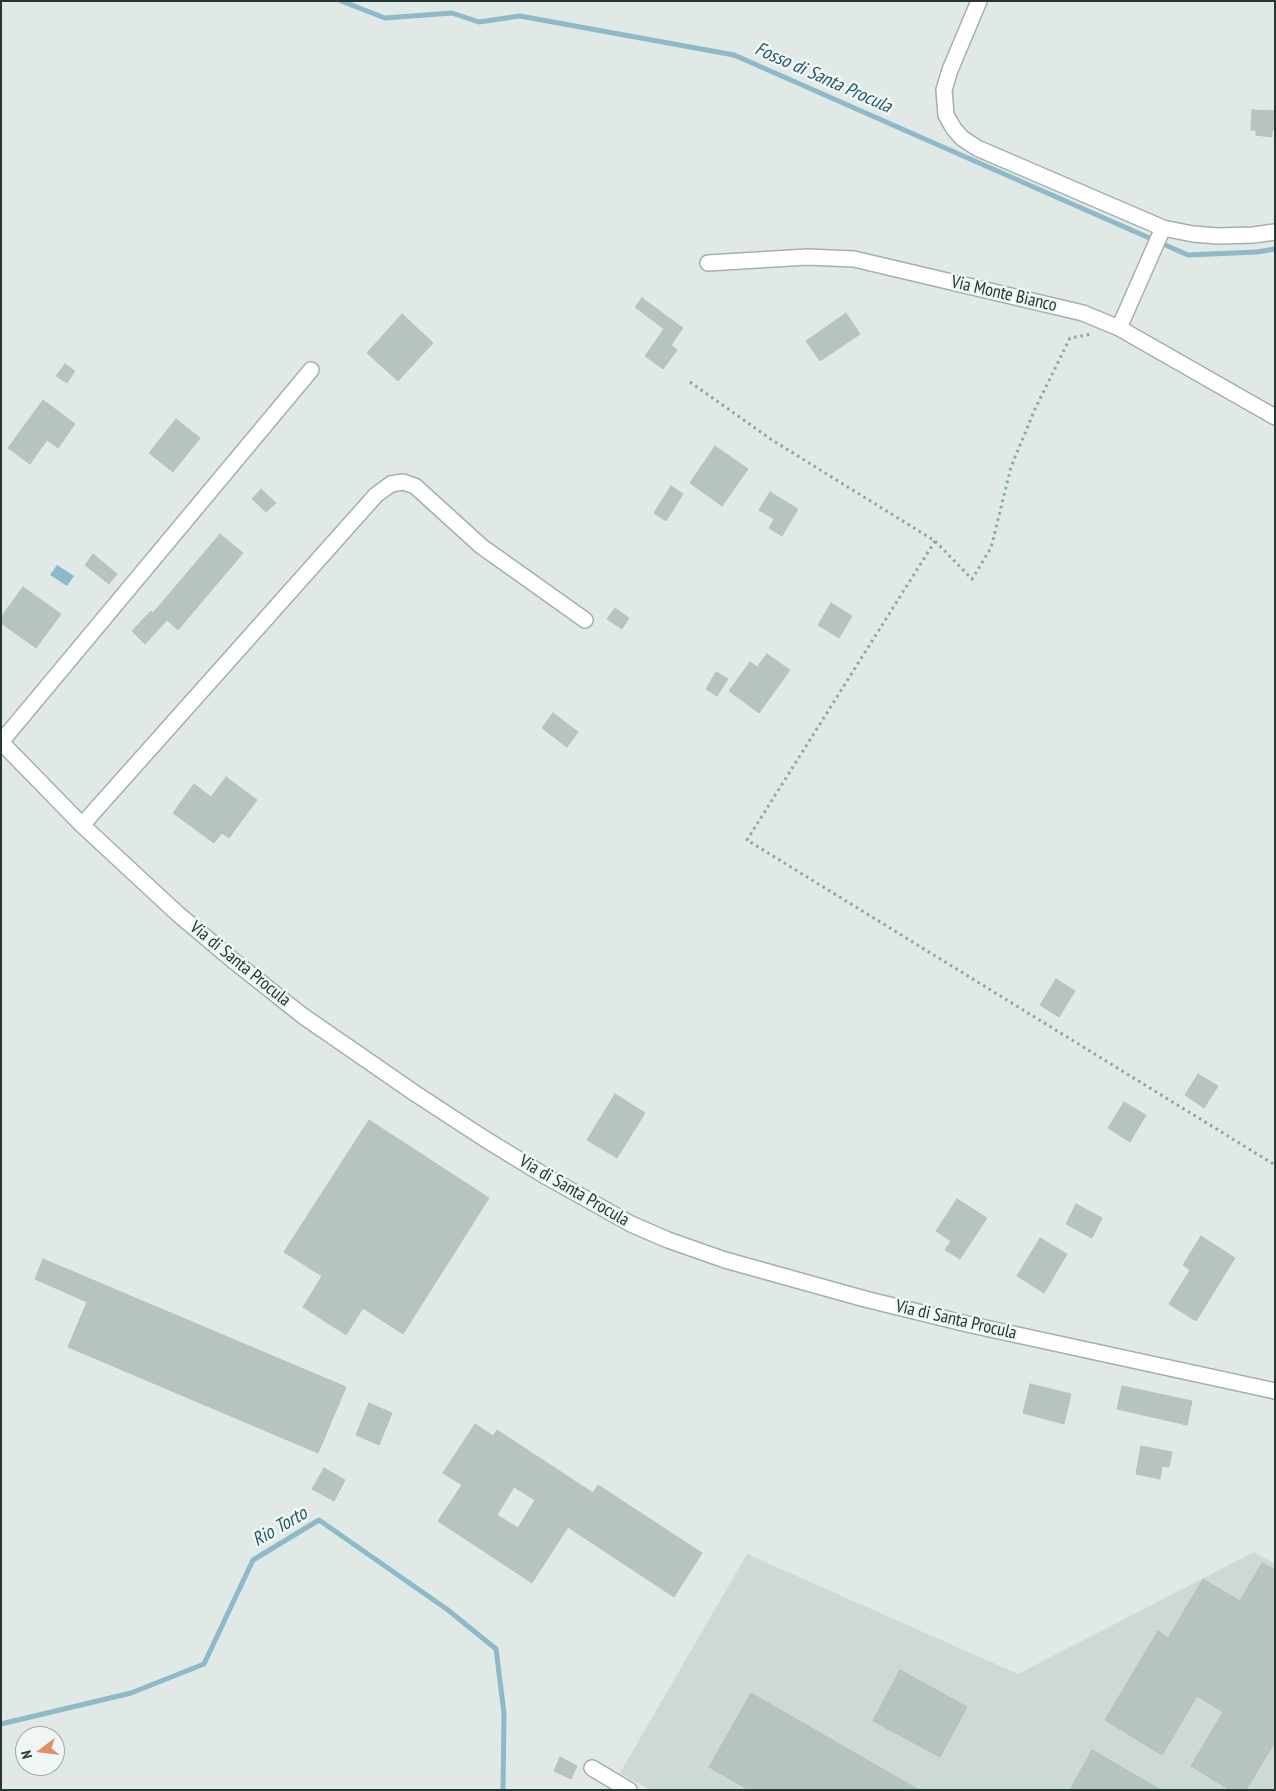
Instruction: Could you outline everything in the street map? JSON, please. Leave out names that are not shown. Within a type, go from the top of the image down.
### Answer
[{"type":"street","points":[[980,1],[950,70],[944,90],[946,115],[958,134],[977,148],[1163,228],[1193,234],[1218,236],[1275,232]]},
{"type":"street","points":[[1119,328],[1163,228]]},
{"type":"street","name":"Via Monte Bianco","points":[[708,263],[807,257],[854,259],[1083,313],[1119,328],[1275,417]]},
{"type":"street","points":[[1,742],[311,370]]},
{"type":"street","points":[[82,825],[376,495],[391,484],[403,482],[415,486],[481,546],[585,620]]},
{"type":"street","name":"Via di Santa Procula","points":[[1,742],[82,825],[218,948],[323,1030],[430,1104],[518,1159],[645,1231],[725,1260],[866,1299],[967,1324],[1275,1391]]},
{"type":"street","points":[[592,1768],[629,1790]]},
{"type":"path","points":[[690,382],[772,440],[935,542],[972,579],[991,548],[1011,467],[1035,409],[1070,338],[1119,328]]},
{"type":"path","points":[[935,542],[747,840],[1275,1165]]},
{"type":"shaded area","points":[[1254,1552],[1275,1564],[1275,1790],[650,1790],[620,1773],[747,1554],[1018,1674]]},
{"type":"water","points":[[57,565],[74,576],[67,586],[50,575]]},
{"type":"building","points":[[1252,110],[1275,111],[1275,130],[1272,130],[1272,137],[1256,135],[1256,130],[1251,130]]},
{"type":"building","points":[[642,298],[683,328],[671,345],[677,350],[663,369],[645,356],[664,329],[635,307]]},
{"type":"building","points":[[846,313],[860,334],[820,361],[806,341]]},
{"type":"building","points":[[402,314],[433,343],[398,381],[367,353]]},
{"type":"building","points":[[65,364],[75,371],[67,383],[56,376]]},
{"type":"building","points":[[43,400],[75,424],[58,448],[47,440],[30,464],[8,448]]},
{"type":"building","points":[[176,419],[200,438],[173,472],[149,453]]},
{"type":"building","points":[[715,446],[748,469],[722,506],[690,483]]},
{"type":"building","points":[[671,486],[683,494],[666,521],[654,513]]},
{"type":"building","points":[[261,489],[276,503],[266,512],[252,499]]},
{"type":"building","points":[[770,492],[798,509],[782,536],[769,528],[774,519],[759,510]]},
{"type":"building","points":[[220,534],[243,553],[178,630],[167,620],[145,644],[132,631],[151,611],[153,613]]},
{"type":"building","points":[[93,554],[117,574],[109,584],[85,565]]},
{"type":"building","points":[[23,587],[61,614],[36,648],[1,623],[1,617]]},
{"type":"building","points":[[831,603],[852,616],[839,638],[818,625]]},
{"type":"building","points":[[615,608],[629,618],[622,629],[607,619]]},
{"type":"building","points":[[767,654],[790,670],[759,713],[729,691],[750,662],[757,667]]},
{"type":"building","points":[[716,672],[728,679],[717,696],[706,689]]},
{"type":"building","points":[[553,713],[578,732],[567,747],[542,728]]},
{"type":"building","points":[[226,777],[257,800],[229,838],[222,833],[214,843],[173,813],[194,784],[211,797]]},
{"type":"building","points":[[1056,979],[1075,991],[1059,1017],[1040,1005]]},
{"type":"building","points":[[1198,1074],[1218,1086],[1204,1108],[1185,1095]]},
{"type":"building","points":[[615,1094],[645,1113],[617,1158],[587,1140]]},
{"type":"building","points":[[1124,1102],[1146,1115],[1130,1142],[1108,1128]]},
{"type":"building","points":[[369,1120],[489,1198],[403,1334],[363,1308],[346,1335],[303,1307],[322,1276],[284,1252]]},
{"type":"building","points":[[957,1199],[987,1218],[960,1259],[945,1250],[951,1241],[936,1231]]},
{"type":"building","points":[[1076,1204],[1102,1218],[1092,1238],[1066,1224]]},
{"type":"building","points":[[1201,1236],[1235,1258],[1196,1321],[1169,1304],[1190,1270],[1183,1265]]},
{"type":"building","points":[[1040,1238],[1067,1254],[1044,1293],[1017,1276]]},
{"type":"building","points":[[43,1259],[346,1387],[318,1453],[68,1347],[87,1302],[35,1279]]},
{"type":"building","points":[[1030,1384],[1071,1394],[1064,1424],[1023,1413]]},
{"type":"building","points":[[1122,1386],[1192,1401],[1187,1425],[1117,1409]]},
{"type":"building","points":[[369,1403],[392,1413],[379,1445],[356,1435]]},
{"type":"building","points":[[475,1424],[493,1436],[497,1430],[593,1493],[598,1485],[702,1553],[674,1597],[568,1527],[532,1583],[438,1521],[462,1485],[443,1473]],"holes":[[[514,1487],[535,1500],[518,1528],[497,1515]]]},
{"type":"building","points":[[1141,1446],[1172,1452],[1169,1467],[1162,1466],[1160,1479],[1136,1474]]},
{"type":"building","points":[[324,1468],[345,1480],[334,1501],[312,1489]]},
{"type":"building","points":[[1262,1563],[1275,1570],[1275,1742],[1246,1790],[1230,1790],[1191,1766],[1223,1712],[1197,1696],[1162,1755],[1105,1720],[1158,1631],[1168,1638],[1203,1579],[1240,1601]]},
{"type":"building","points":[[900,1670],[967,1707],[940,1757],[873,1721]]},
{"type":"building","points":[[751,1693],[919,1790],[749,1790],[709,1767]]},
{"type":"building","points":[[1092,1750],[1161,1790],[1070,1790]]},
{"type":"building","points":[[560,1757],[577,1766],[571,1779],[554,1771]]},
{"type":"waterway","name":"Fosso di Santa Procula","points":[[341,1],[385,18],[452,13],[479,22],[520,16],[734,55],[1188,255],[1257,252],[1275,249]]},
{"type":"waterway","name":"Rio Torto","points":[[1,1724],[131,1693],[204,1664],[253,1560],[319,1520],[448,1610],[496,1649],[504,1713],[503,1790]]}]
